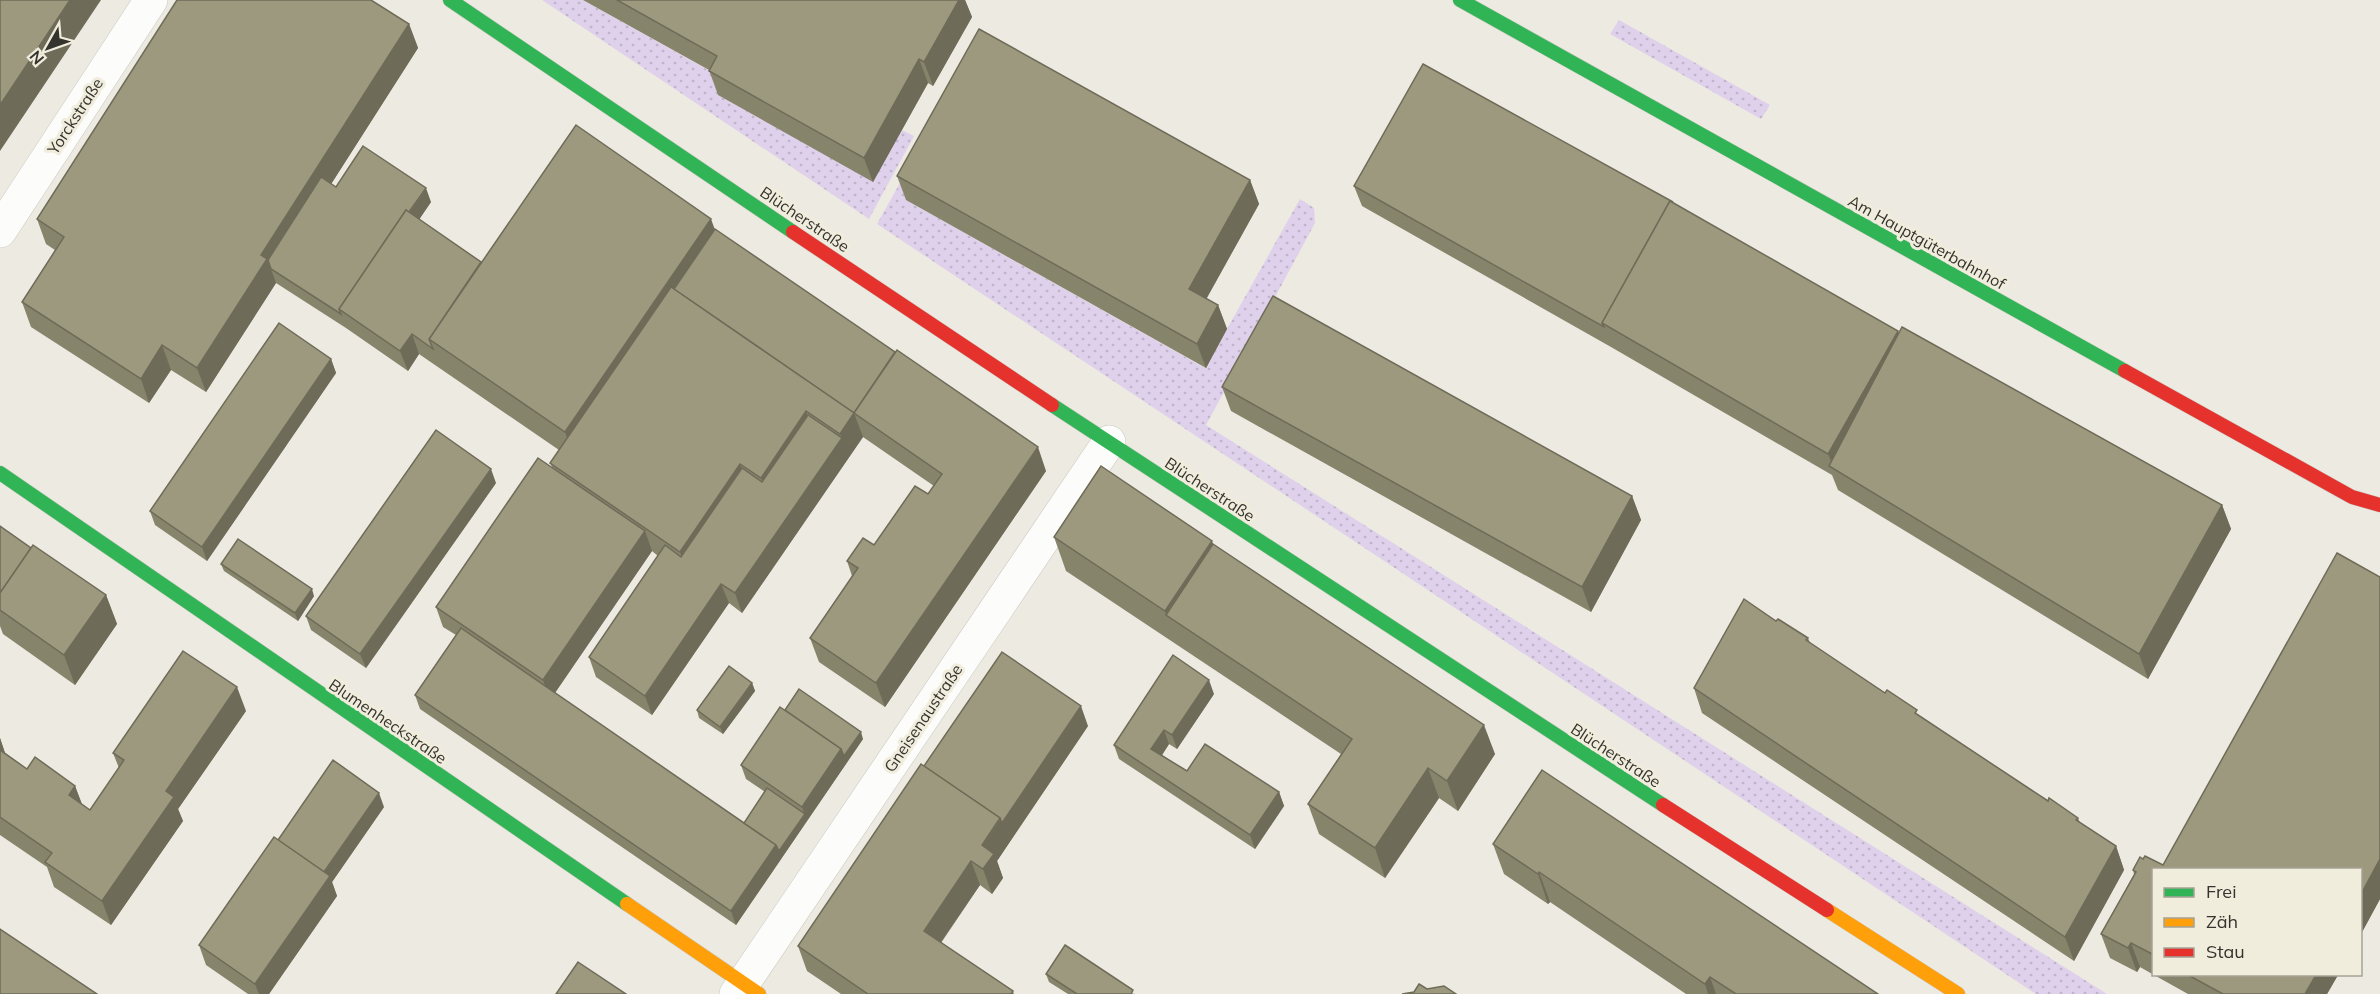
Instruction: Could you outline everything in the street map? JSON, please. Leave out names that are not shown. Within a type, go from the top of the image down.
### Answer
[{"type":"street","name":"Yorckstraße","points":[[0,231],[151,0]]},
{"type":"street","name":"Blücherstraße","points":[[450,0],[982,359],[1544,728],[1958,994]]},
{"type":"street","name":"Am Hauptgüterbahnhof","points":[[1460,0],[2352,497],[2380,505]]},
{"type":"street","name":"Gneisenaustraße","points":[[746,991],[1109,442]]},
{"type":"street","name":"Blumenheckstraße","points":[[0,473],[746,991]]},
{"type":"shaded area","points":[[542,0],[583,0],[726,80],[718,95],[873,181],[902,130],[914,136],[869,219]]},
{"type":"shaded area","points":[[1619,20],[1770,105],[1761,119],[1610,34]]},
{"type":"shaded area","points":[[923,142],[906,200],[1205,368],[1300,199],[1314,208],[1315,223],[1206,425],[2107,994],[2036,994],[877,224]]},
{"type":"building","points":[[0,0],[70,0],[0,105]]},
{"type":"building","points":[[177,0],[371,0],[409,24],[261,255],[267,259],[197,368],[162,345],[141,379],[22,302],[64,237],[37,219]]},
{"type":"building","points":[[617,0],[959,0],[924,62],[919,59],[864,158],[709,71],[717,56]]},
{"type":"building","points":[[979,29],[1250,180],[1189,289],[1218,305],[1197,344],[897,176]]},
{"type":"building","points":[[1423,64],[1673,202],[1670,201],[1602,323],[1604,327],[1354,186]]},
{"type":"building","points":[[576,125],[711,219],[565,432],[429,339]]},
{"type":"building","points":[[363,146],[426,188],[409,212],[406,210],[339,309],[341,314],[271,269],[268,260],[321,177],[336,187]]},
{"type":"building","points":[[1670,201],[1898,331],[1828,454],[1602,323]]},
{"type":"building","points":[[406,210],[481,262],[429,339],[433,349],[412,334],[400,351],[339,309]]},
{"type":"building","points":[[715,229],[895,352],[854,413],[674,289]]},
{"type":"building","points":[[671,287],[854,413],[840,434],[806,411],[761,478],[740,464],[680,552],[550,463]]},
{"type":"building","points":[[1273,296],[1632,496],[1582,587],[1222,387]]},
{"type":"building","points":[[279,323],[331,359],[202,547],[150,511]]},
{"type":"building","points":[[1902,327],[2222,505],[2139,654],[1829,466]]},
{"type":"building","points":[[897,350],[1038,447],[876,683],[810,638],[858,568],[847,561],[863,538],[874,545],[915,486],[928,494],[942,474],[854,413]]},
{"type":"building","points":[[808,415],[842,438],[735,593],[721,584],[645,696],[589,657],[665,545],[681,557],[742,468],[762,482]]},
{"type":"building","points":[[436,430],[491,469],[360,654],[306,616]]},
{"type":"building","points":[[538,458],[645,531],[543,680],[436,607]]},
{"type":"building","points":[[1101,466],[1212,541],[1165,611],[1054,537]]},
{"type":"building","points":[[0,526],[31,548],[0,593]]},
{"type":"building","points":[[238,539],[312,589],[295,613],[221,564]]},
{"type":"building","points":[[1213,544],[1484,725],[1447,781],[1428,768],[1375,848],[1308,804],[1352,739],[1166,615]]},
{"type":"building","points":[[33,545],[106,595],[64,655],[0,610],[0,593]]},
{"type":"building","points":[[2337,553],[2380,577],[2380,859],[2362,892],[2362,868],[2152,868],[2152,954],[2131,943],[2128,948],[2101,934],[2136,872],[2133,870],[2140,857],[2143,859],[2145,856],[2163,865]]},
{"type":"building","points":[[1744,599],[1776,621],[1778,619],[1808,638],[1806,640],[1885,693],[1887,690],[1917,710],[1915,713],[2048,801],[2049,798],[2078,818],[2076,820],[2116,846],[2065,937],[1694,688]]},
{"type":"building","points":[[461,628],[776,845],[731,911],[415,695]]},
{"type":"building","points":[[183,651],[237,687],[166,791],[174,797],[102,901],[45,862],[52,853],[0,817],[0,750],[27,769],[35,757],[75,786],[69,795],[90,810],[124,760],[113,753]]},
{"type":"building","points":[[1002,652],[1081,706],[1002,823],[1000,818],[924,766]]},
{"type":"building","points":[[1173,655],[1209,680],[1172,735],[1164,730],[1151,749],[1187,771],[1205,744],[1279,792],[1250,835],[1114,745]]},
{"type":"building","points":[[729,666],[752,683],[720,727],[697,710]]},
{"type":"building","points":[[799,689],[861,732],[844,756],[841,749],[785,710]]},
{"type":"building","points":[[780,707],[841,749],[802,807],[741,765]]},
{"type":"building","points":[[333,760],[379,793],[324,872],[278,840]]},
{"type":"building","points":[[921,764],[1000,818],[982,845],[994,854],[983,869],[971,861],[924,931],[1013,991],[1011,994],[868,994],[798,946]]},
{"type":"building","points":[[1542,770],[1878,994],[1736,994],[1710,977],[1705,984],[1539,872],[1538,874],[1493,844]]},
{"type":"building","points":[[767,788],[805,814],[779,851],[776,845],[744,823]]},
{"type":"building","points":[[274,837],[330,876],[255,984],[199,945]]},
{"type":"building","points":[[0,929],[97,994],[0,994]]},
{"type":"building","points":[[1065,945],[1133,990],[1131,994],[1077,994],[1046,974]]},
{"type":"building","points":[[578,962],[626,994],[556,994]]},
{"type":"building","points":[[2190,976],[2315,976],[2305,994],[2223,994]]},
{"type":"building","points":[[1419,984],[1427,989],[1444,986],[1456,994],[1402,994],[1414,992]]},
{"type":"traffic: fast","points":[[450,0],[793,232]]},
{"type":"traffic: fast","points":[[1460,0],[2125,371]]},
{"type":"traffic: fast","points":[[1052,405],[1663,805]]},
{"type":"traffic: fast","points":[[0,473],[627,904]]},
{"type":"traffic: slow","points":[[627,904],[759,994]]},
{"type":"traffic: slow","points":[[1827,910],[1958,994]]},
{"type":"traffic: jam","points":[[793,232],[1052,405]]},
{"type":"traffic: jam","points":[[2125,371],[2352,497],[2380,505]]},
{"type":"traffic: jam","points":[[1663,805],[1827,910]]}]
